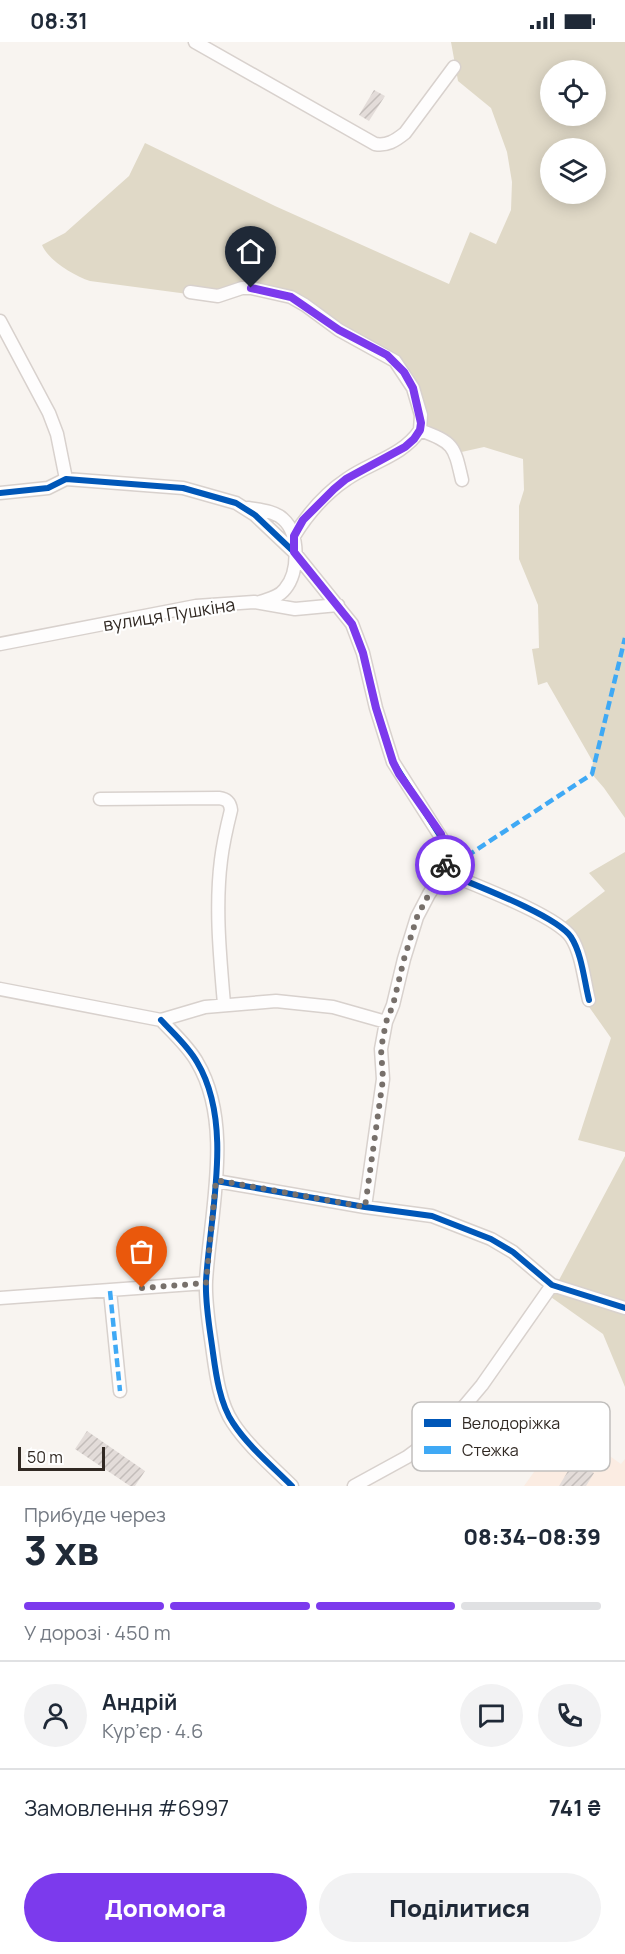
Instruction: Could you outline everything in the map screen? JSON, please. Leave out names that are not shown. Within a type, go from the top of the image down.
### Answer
[{"type":"street","points":[[195,42],[382,146],[405,133],[454,67]]},
{"type":"street","points":[[190,292],[218,296],[243,288],[251,288],[291,297],[339,330],[395,361],[413,388],[421,415],[420,430],[405,447],[346,479],[303,520],[294,536],[294,568],[291,580],[278,596],[259,602]]},
{"type":"street","points":[[0,321],[49,413],[57,434],[66,479]]},
{"type":"street","points":[[420,430],[449,443],[456,455],[462,480]]},
{"type":"street","points":[[0,492],[48,488],[66,479],[183,488],[236,503],[255,515],[294,552],[352,624],[363,653],[376,708],[393,762],[434,824],[444,842],[447,857],[444,872],[417,917],[393,1005],[386,1022],[381,1049],[383,1079],[365,1207]]},
{"type":"street","points":[[244,507],[277,515],[285,520],[294,536]]},
{"type":"street","name":"вулиця Пушкіна","points":[[0,644],[196,606],[259,602],[295,609],[338,604]]},
{"type":"street","points":[[100,800],[219,798],[226,799],[230,804],[219,879],[220,958],[224,1004]]},
{"type":"street","points":[[444,872],[527,908],[566,931],[577,949],[589,999]]},
{"type":"street","points":[[0,989],[161,1020],[205,1007],[276,1001],[333,1007],[386,1022]]},
{"type":"street","points":[[161,1020],[196,1060],[215,1121],[216,1180],[206,1283],[215,1367],[223,1399],[231,1422],[292,1486]]},
{"type":"street","points":[[216,1180],[365,1207],[432,1216],[463,1226],[491,1239],[513,1252],[552,1284],[625,1308]]},
{"type":"street","points":[[0,1298],[206,1283]]},
{"type":"street","points":[[468,1402],[552,1284]]},
{"type":"street","points":[[110,1291],[120,1391]]},
{"type":"street","points":[[354,1486],[412,1453]]},
{"type":"shaded area","points":[[451,42],[625,42],[625,818],[591,773],[593,762],[547,682],[538,685],[532,649],[539,648],[538,605],[519,559],[519,506],[524,490],[523,459],[484,447],[457,453],[419,421],[402,372],[305,307],[252,291],[218,298],[90,281],[62,267],[45,251],[42,245],[65,233],[129,176],[145,143],[275,206],[449,284],[470,232],[496,244],[511,210],[512,182],[507,152],[491,108],[458,81]]},
{"type":"shaded area","points":[[625,852],[625,1152],[578,1140],[611,1038],[587,1004],[591,998],[562,924],[605,891],[589,873]]},
{"type":"shaded area","points":[[625,1156],[625,1303],[559,1280]]},
{"type":"shaded area","points":[[551,1291],[625,1313],[625,1387],[603,1334],[548,1295]]},
{"type":"shaded area","points":[[610,1456],[621,1464],[625,1459],[625,1486],[524,1486],[535,1471],[610,1471]]},
{"type":"building","points":[[374,90],[385,96],[369,121],[359,115]]},
{"type":"building","points":[[87,1431],[145,1471],[135,1486],[130,1486],[75,1449]]},
{"type":"building","points":[[568,1471],[594,1473],[586,1486],[559,1486]]},
{"type":"marked path","points":[[444,871],[592,774],[625,638]]},
{"type":"marked path","points":[[110,1291],[120,1391]]},
{"type":"cycle path","points":[[0,493],[48,488],[66,479],[183,488],[236,503],[255,515],[294,552],[352,624],[363,653],[376,708],[393,762],[444,842],[447,857],[444,872],[532,910],[562,928],[571,937],[578,951],[589,1000]]},
{"type":"cycle path","points":[[161,1020],[185,1045],[197,1062],[208,1086],[215,1113],[217,1169],[206,1290],[214,1362],[222,1398],[239,1431],[292,1486]]},
{"type":"cycle path","points":[[216,1181],[365,1207],[432,1216],[491,1239],[513,1252],[552,1285],[625,1308]]},
{"type":"way so far","points":[[142,1288],[206,1283],[216,1180],[365,1207],[383,1079],[381,1049],[386,1022],[393,1005],[417,917],[444,872],[445,865]]},
{"type":"route","points":[[251,288],[291,297],[339,330],[387,355],[404,372],[413,388],[421,415],[420,430],[414,439],[392,455],[346,479],[334,489],[303,520],[294,536],[294,552],[352,624],[363,653],[376,708],[393,762],[441,834],[447,857],[445,865]]}]
